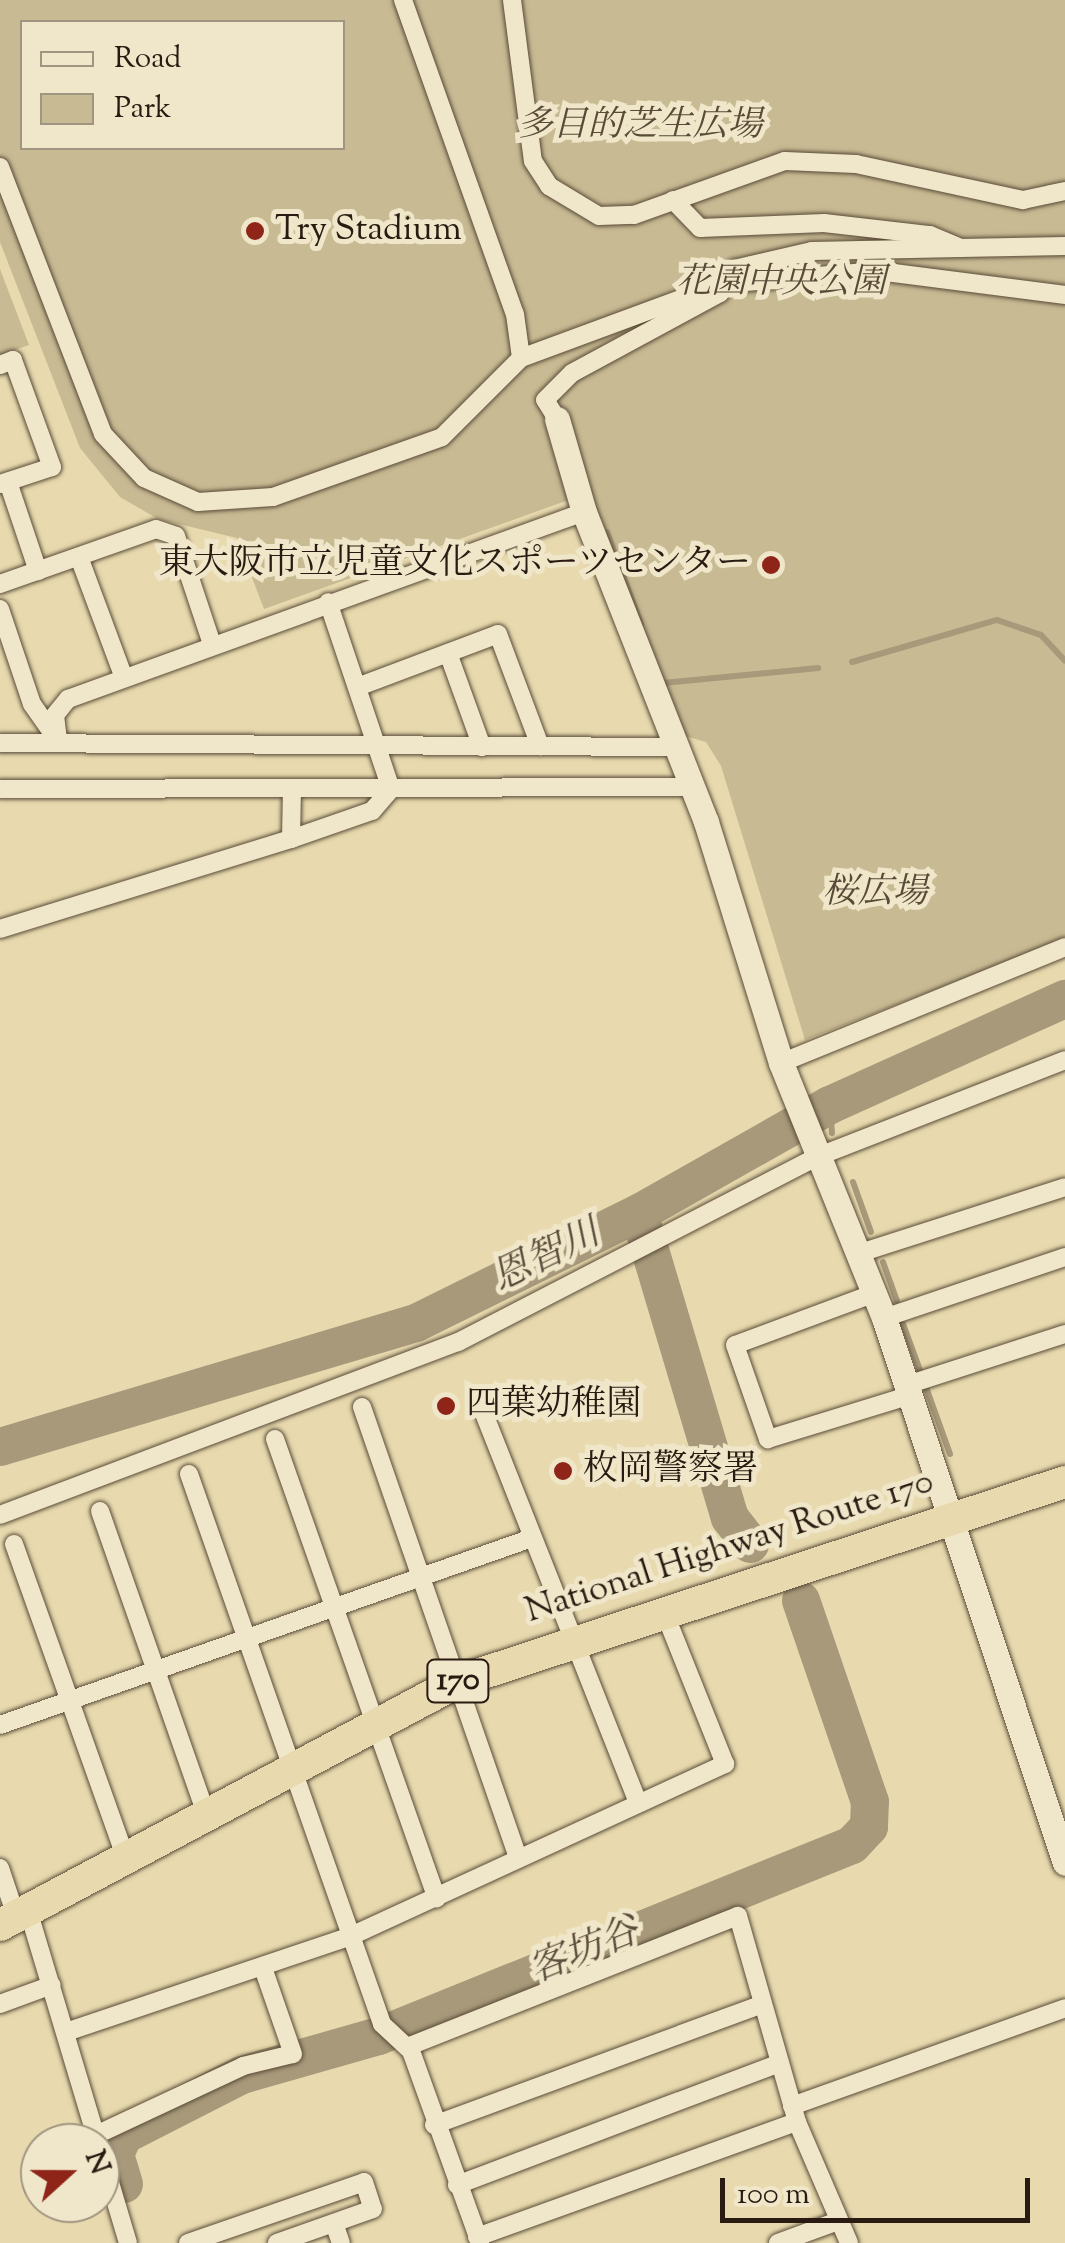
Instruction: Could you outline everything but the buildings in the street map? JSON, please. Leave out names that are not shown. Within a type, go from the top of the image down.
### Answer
[{"type":"highway","name":"National Highway Route 170","points":[[15,1917],[372,1722],[459,1681],[663,1608],[1065,1482]]},
{"type":"street","points":[[403,0],[514,314],[521,358]]},
{"type":"street","points":[[512,0],[533,161],[549,186],[599,216],[673,200],[752,167],[820,161],[1061,198]]},
{"type":"street","points":[[0,167],[102,434],[144,478],[198,502],[273,497],[442,437],[521,358],[721,284],[878,270],[1065,296]]},
{"type":"street","points":[[673,200],[700,228],[824,223],[930,235],[960,248]]},
{"type":"street","points":[[1065,246],[812,252],[734,269],[721,284],[720,293],[572,373],[545,400],[557,419],[584,512],[689,787],[783,1069],[884,1318],[1055,1804],[1065,1862]]},
{"type":"street","points":[[0,365],[13,360],[52,467],[4,483],[38,571]]},
{"type":"street","points":[[58,740],[55,715],[68,699],[584,512]]},
{"type":"street","points":[[0,584],[156,529],[176,536],[212,644]]},
{"type":"street","points":[[79,557],[124,678]]},
{"type":"street","points":[[328,602],[383,748],[392,789]]},
{"type":"street","points":[[0,609],[32,704],[58,740]]},
{"type":"street","points":[[360,686],[498,634],[540,746]]},
{"type":"street","points":[[448,653],[482,747]]},
{"type":"street","points":[[0,743],[58,740],[383,748],[674,746]]},
{"type":"street","points":[[0,789],[689,787]]},
{"type":"street","points":[[291,839],[292,789]]},
{"type":"street","points":[[0,929],[372,811],[392,789]]},
{"type":"street","points":[[783,1069],[1065,946]]},
{"type":"street","points":[[0,1515],[354,1385],[638,1253],[818,1151],[1065,1060]]},
{"type":"street","points":[[860,1253],[1065,1186]]},
{"type":"street","points":[[884,1318],[1065,1256]]},
{"type":"street","points":[[875,1293],[735,1344],[768,1439],[1065,1334]]},
{"type":"street","points":[[481,1406],[569,1639],[638,1802]]},
{"type":"street","points":[[362,1408],[518,1858]]},
{"type":"street","points":[[276,1440],[437,1898]]},
{"type":"street","points":[[189,1474],[382,2024],[408,2047],[478,2240],[1065,2008]]},
{"type":"street","points":[[100,1511],[206,1816]]},
{"type":"street","points":[[0,1725],[532,1538]]},
{"type":"street","points":[[14,1544],[126,1859]]},
{"type":"street","points":[[66,2032],[351,1936],[725,1764],[663,1608]]},
{"type":"street","points":[[0,1868],[15,1917],[52,1986],[92,2123]]},
{"type":"street","points":[[408,2047],[738,1916],[758,2006],[794,2114],[849,2243]]},
{"type":"street","points":[[120,2131],[244,2066],[293,2054],[263,1968]]},
{"type":"street","points":[[0,2004],[52,1986]]},
{"type":"street","points":[[434,2125],[758,2006]]},
{"type":"street","points":[[457,2185],[778,2064]]},
{"type":"street","points":[[188,2243],[364,2182],[374,2209],[277,2243]]},
{"type":"street","points":[[778,2243],[838,2221]]},
{"type":"street","points":[[334,2223],[341,2243]]},
{"type":"green space","name":"花園中央公園","points":[[0,0],[1065,0],[1065,939],[805,1040],[721,766],[706,742],[678,734],[588,493],[264,609],[237,538],[158,519],[120,497],[80,448],[0,242]]},
{"type":"green space","points":[[0,269],[29,345],[0,355]]},
{"type":"waterway","points":[[607,532],[641,624]]},
{"type":"waterway","points":[[852,662],[997,620],[1041,635],[1065,661]]},
{"type":"waterway","points":[[663,683],[818,668]]},
{"type":"waterway","name":"恩智川","points":[[0,1447],[416,1323],[639,1213],[830,1105],[1065,999]]},
{"type":"waterway","points":[[830,1105],[832,1133]]},
{"type":"waterway","points":[[853,1182],[871,1232]]},
{"type":"waterway","name":"客坊谷","points":[[639,1213],[730,1518],[750,1544]]},
{"type":"waterway","points":[[883,1262],[897,1301]]},
{"type":"waterway","points":[[903,1324],[921,1373]]},
{"type":"waterway","points":[[927,1390],[950,1454]]},
{"type":"waterway","name":"客坊谷","points":[[124,2184],[115,2154],[124,2135],[242,2075],[379,2036],[852,1845],[869,1827],[870,1802],[801,1601]]},
{"type":"place","name":"Try Stadium","points":[[255,231]]},
{"type":"place","name":"東大阪市立児童文化スポーツセンター","points":[[771,565]]},
{"type":"place","name":"四葉幼稚園","points":[[446,1406]]},
{"type":"place","name":"枚岡警察署","points":[[563,1471]]},
{"type":"park label","name":"多目的芝生広場","points":[[640,127]]},
{"type":"park label","name":"桜広場","points":[[875,894]]}]
